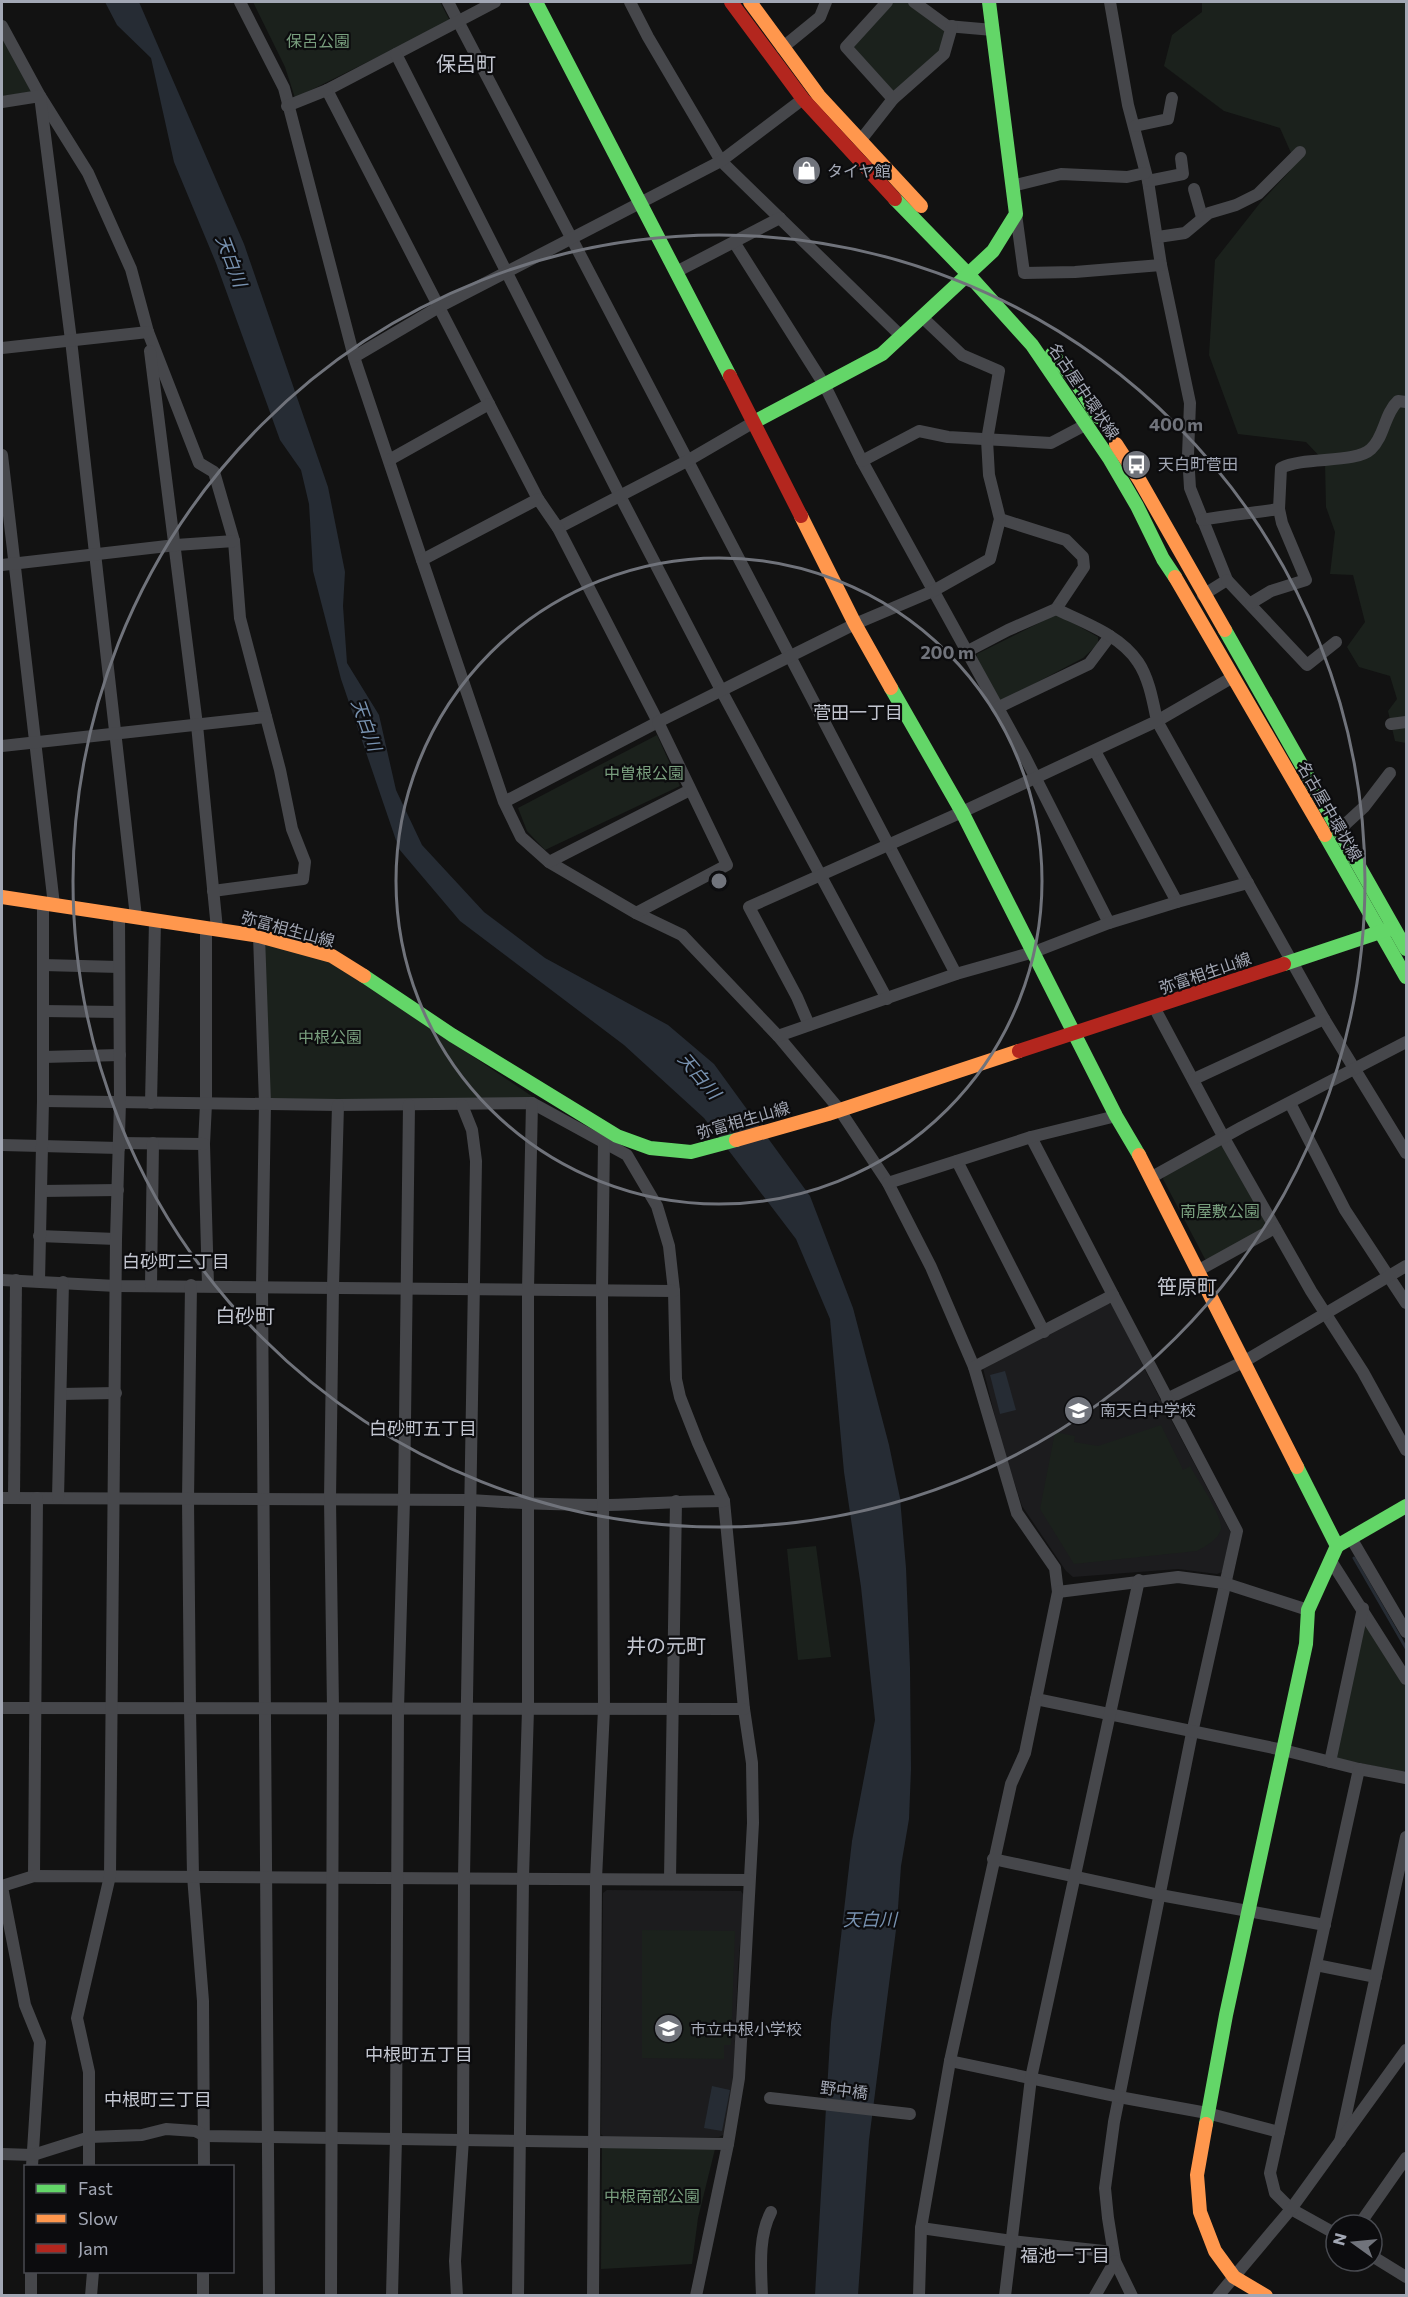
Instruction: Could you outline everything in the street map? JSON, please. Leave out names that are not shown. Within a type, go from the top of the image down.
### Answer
[{"type":"street","points":[[240,2],[284,88],[354,357],[504,802],[521,837],[549,862],[636,913],[682,935],[778,1036],[888,1183],[931,1267],[974,1367],[1017,1513],[1055,1568],[1058,1592],[1025,1753],[1011,1784],[950,2061],[921,2228],[919,2295]]},
{"type":"street","points":[[448,2],[956,974]]},
{"type":"street","points":[[287,106],[327,90],[495,2]]},
{"type":"street","points":[[536,2],[754,422],[855,624],[962,812],[1116,1116],[1152,1177],[1337,1546]]},
{"type":"street","points":[[630,2],[721,161],[901,336]]},
{"type":"street","name":"名古屋中環状線","points":[[732,2],[803,99],[862,165],[972,270],[1032,345],[1087,424],[1137,506],[1163,559],[1184,590],[1407,977]]},
{"type":"street","name":"名古屋中環状線","points":[[750,2],[819,96],[972,270],[1074,379],[1140,481],[1407,949]]},
{"type":"street","points":[[782,48],[820,17],[826,2]]},
{"type":"street","points":[[887,2],[846,47],[893,99]]},
{"type":"street","points":[[914,2],[947,26],[993,30]]},
{"type":"street","points":[[988,2],[1024,273],[1075,272],[1161,265]]},
{"type":"street","points":[[1110,2],[1119,62],[1147,177],[1161,265],[1190,403],[1188,455],[1190,488],[1227,580],[1307,665],[1336,642]]},
{"type":"street","points":[[2,26],[40,96],[88,173],[131,269],[148,332],[199,463],[213,472],[234,541],[240,618],[280,770],[292,830],[305,862],[303,879],[213,891]]},
{"type":"street","points":[[860,141],[893,99],[944,54],[952,26]]},
{"type":"street","points":[[396,54],[620,496],[887,999]]},
{"type":"street","points":[[327,90],[538,499],[558,528],[658,722],[727,865],[636,913]]},
{"type":"street","points":[[2,102],[40,96]]},
{"type":"street","points":[[40,96],[71,340],[136,917]]},
{"type":"street","points":[[1135,126],[1168,119],[1172,98]]},
{"type":"street","points":[[354,357],[439,307],[721,161],[803,99]]},
{"type":"street","points":[[1158,237],[1185,233],[1202,217],[1236,205],[1258,194],[1300,152]]},
{"type":"street","points":[[1012,186],[1062,174],[1127,177],[1183,174],[1181,158]]},
{"type":"street","points":[[1194,189],[1202,217]]},
{"type":"street","points":[[558,528],[687,461],[754,422],[882,354],[993,251],[1016,214]]},
{"type":"street","points":[[676,272],[780,218]]},
{"type":"street","points":[[734,242],[825,386],[862,461],[997,708],[1109,923]]},
{"type":"street","points":[[504,802],[855,624],[933,591],[990,559],[1000,519],[989,475],[987,440],[999,371],[962,355],[922,317]]},
{"type":"street","points":[[2,348],[148,332]]},
{"type":"street","points":[[148,332],[197,725],[213,891],[204,1144],[208,1286]]},
{"type":"street","points":[[1251,603],[1271,591],[1306,580],[1282,523],[1281,468],[1319,459],[1362,455],[1371,450],[1378,440],[1393,406],[1398,401],[1407,402]]},
{"type":"street","points":[[389,460],[489,404]]},
{"type":"street","points":[[862,461],[919,431],[948,437],[1052,444],[1087,424]]},
{"type":"street","points":[[2,455],[8,565],[34,742],[48,905],[43,965],[39,1281]]},
{"type":"street","points":[[422,560],[538,499]]},
{"type":"street","points":[[1202,520],[1235,513],[1244,515],[1280,508]]},
{"type":"street","points":[[966,652],[1056,609],[1084,567],[1083,557],[1066,540],[1000,519]]},
{"type":"street","points":[[8,565],[176,545],[234,541]]},
{"type":"street","points":[[1203,595],[1227,580]]},
{"type":"street","points":[[1056,609],[1110,636],[1138,662],[1157,721],[1324,1020],[1407,1153]]},
{"type":"street","points":[[997,708],[1089,664],[1110,636]]},
{"type":"street","points":[[809,1025],[797,997],[749,907],[1095,751],[1157,721],[1233,676]]},
{"type":"street","points":[[2,746],[266,717]]},
{"type":"street","points":[[1391,724],[1407,722]]},
{"type":"street","points":[[1095,751],[1177,902]]},
{"type":"street","points":[[1339,830],[1364,807],[1390,773]]},
{"type":"street","points":[[549,862],[690,790]]},
{"type":"street","points":[[778,1036],[956,974],[1034,952],[1109,923],[1248,883]]},
{"type":"street","name":"弥富相生山線","points":[[2,897],[260,936],[332,956],[398,997],[452,1035],[616,1136],[650,1148],[691,1152],[834,1111],[1394,927]]},
{"type":"street","points":[[89,2165],[89,2072],[77,2018],[110,1876],[116,1239],[120,1102],[119,915]]},
{"type":"street","points":[[151,1103],[155,921]]},
{"type":"street","points":[[260,936],[265,1103],[262,1286],[269,2295]]},
{"type":"street","points":[[43,965],[119,967]]},
{"type":"street","points":[[1154,1007],[1224,1138],[1407,1450]]},
{"type":"street","points":[[43,1011],[119,1012]]},
{"type":"street","points":[[1194,1079],[1324,1020]]},
{"type":"street","points":[[1152,1177],[1354,1068],[1407,1042]]},
{"type":"street","points":[[43,1057],[120,1055]]},
{"type":"street","points":[[43,1101],[338,1105],[532,1103],[627,1155],[657,1206],[669,1246],[674,1291],[676,1379],[680,1397],[724,1501],[744,1709],[752,1763],[753,1823],[739,2078],[728,2144],[696,2295]]},
{"type":"street","points":[[518,2295],[523,1878],[528,1709],[528,1289],[532,1103]]},
{"type":"street","points":[[1290,1103],[1345,1210],[1407,1303]]},
{"type":"street","points":[[331,2295],[333,1709],[330,1499],[338,1105]]},
{"type":"street","points":[[392,2295],[396,2138],[398,1709],[408,1288],[409,1105]]},
{"type":"street","points":[[457,2295],[455,2261],[463,2139],[466,1709],[476,1161],[471,1130],[462,1105]]},
{"type":"street","points":[[888,1183],[1031,1137],[1116,1116]]},
{"type":"street","points":[[1031,1137],[1237,1531],[1192,1732],[1113,2122],[1105,2188],[1114,2257],[1132,2295]]},
{"type":"street","points":[[593,2295],[592,2224],[596,2142],[596,1879],[604,1709],[602,1290],[604,1142]]},
{"type":"street","points":[[151,1286],[153,1143]]},
{"type":"street","points":[[2,1145],[204,1144]]},
{"type":"street","points":[[957,1161],[1044,1332]]},
{"type":"street","points":[[40,1191],[118,1190]]},
{"type":"street","points":[[1199,1270],[1275,1227]]},
{"type":"street","points":[[39,1236],[116,1239]]},
{"type":"street","points":[[1167,1399],[1245,1360],[1407,1266]]},
{"type":"street","points":[[2,1280],[116,1286],[674,1291]]},
{"type":"street","points":[[16,1280],[15,1392],[8,1498],[470,1500],[604,1505],[724,1501]]},
{"type":"street","points":[[58,1498],[63,1282]]},
{"type":"street","points":[[191,1286],[188,1498],[190,1708],[193,1876],[203,2001],[204,2165]]},
{"type":"street","points":[[974,1367],[1113,1295]]},
{"type":"street","points":[[2,1392],[15,1392]]},
{"type":"street","points":[[61,1394],[116,1393]]},
{"type":"street","points":[[34,1875],[37,1498]]},
{"type":"street","points":[[670,1879],[676,1501]]},
{"type":"street","points":[[1266,2295],[1234,2277],[1215,2252],[1200,2212],[1197,2175],[1207,2113],[1306,1644],[1308,1610],[1337,1546],[1407,1506]]},
{"type":"street","points":[[1352,1538],[1407,1632]]},
{"type":"street","points":[[1331,1561],[1407,1679]]},
{"type":"street","points":[[1058,1592],[1139,1580],[1178,1577],[1224,1583],[1308,1610]]},
{"type":"street","points":[[1005,2295],[1031,2078],[1139,1580]]},
{"type":"street","points":[[1330,1762],[1363,1608]]},
{"type":"street","points":[[1036,1699],[1407,1778]]},
{"type":"street","points":[[2,1708],[744,1709]]},
{"type":"street","points":[[1324,2227],[1291,2209],[1275,2193],[1270,2174],[1359,1768]]},
{"type":"street","points":[[1340,2142],[1407,1837]]},
{"type":"street","points":[[993,1859],[1160,1895],[1325,1925]]},
{"type":"street","points":[[33,2160],[40,2042],[25,2005],[2,1886],[34,1875],[749,1880]]},
{"type":"street","points":[[1316,1965],[1376,1977]]},
{"type":"street","points":[[1218,2295],[1291,2209],[1407,2050]]},
{"type":"street","points":[[950,2061],[1207,2113],[1279,2132]]},
{"type":"street","name":"野中橋","points":[[773,2099],[908,2114]]},
{"type":"street","points":[[2,2154],[33,2160],[90,2137],[142,2135],[166,2129],[195,2131],[205,2136],[728,2144]]},
{"type":"street","points":[[1368,2213],[1407,2158]]},
{"type":"street","points":[[762,2295],[760,2259],[767,2220],[771,2211]]},
{"type":"street","points":[[921,2228],[1114,2257]]},
{"type":"street","points":[[1095,2295],[1114,2257]]},
{"type":"street","points":[[1384,2263],[1407,2277]]},
{"type":"street","points":[[31,2273],[31,2295]]},
{"type":"street","points":[[91,2295],[93,2273]]},
{"type":"street","points":[[203,2273],[203,2295]]},
{"type":"shaded area","name":"南天白中学校","points":[[1107,1303],[1113,1305],[1231,1533],[1222,1572],[1217,1574],[1178,1569],[1073,1577],[1066,1571],[1022,1506],[1002,1445],[983,1368]]},
{"type":"shaded area","name":"市立中根小学校","points":[[607,1890],[741,1891],[744,1896],[738,1968],[733,2090],[725,2134],[719,2137],[604,2137],[601,2134],[603,1893]]},
{"type":"green space","name":"保呂公園","points":[[253,2],[440,2],[450,21],[295,98],[285,67]]},
{"type":"green space","points":[[891,2],[908,2],[947,32],[940,52],[896,94],[852,45]]},
{"type":"green space","points":[[1202,2],[1406,2],[1406,743],[1395,741],[1388,711],[1397,699],[1390,676],[1359,667],[1347,647],[1365,622],[1353,575],[1330,574],[1335,532],[1326,507],[1325,462],[1306,442],[1238,434],[1209,355],[1215,260],[1260,203],[1290,171],[1292,155],[1280,128],[1224,111],[1164,66],[1172,35],[1202,12]]},
{"type":"green space","points":[[2,33],[31,92],[2,96]]},
{"type":"green space","points":[[1057,614],[1098,637],[1098,644],[1083,658],[1002,701],[997,700],[976,660],[977,654]]},
{"type":"green space","name":"中曽根公園","points":[[657,735],[680,786],[545,850],[527,831],[518,808]]},
{"type":"green space","name":"中根公園","points":[[263,941],[329,959],[536,1099],[268,1101]]},
{"type":"green space","name":"南屋敷公園","points":[[1219,1145],[1224,1147],[1268,1223],[1266,1227],[1210,1261],[1205,1259],[1163,1179],[1165,1174]]},
{"type":"green space","points":[[1161,1425],[1183,1470],[1190,1466],[1214,1507],[1221,1523],[1219,1533],[1211,1542],[1197,1551],[1074,1564],[1040,1509],[1055,1432],[1075,1436],[1074,1442],[1098,1446]]},
{"type":"green space","points":[[816,1546],[831,1657],[798,1660],[787,1549]]},
{"type":"green space","points":[[1365,1621],[1406,1687],[1406,1769],[1403,1772],[1335,1758]]},
{"type":"green space","points":[[642,1930],[735,1931],[731,2045],[724,2045],[724,2059],[642,2058]]},
{"type":"green space","name":"中根南部公園","points":[[716,2145],[698,2218],[692,2264],[601,2269],[602,2146]]},
{"type":"water","name":"天白川","points":[[105,2],[139,2],[244,244],[328,487],[345,572],[343,606],[347,663],[379,715],[396,790],[422,845],[484,912],[545,958],[668,1025],[714,1064],[810,1196],[853,1308],[889,1445],[900,1498],[906,1568],[911,1769],[909,1819],[901,1866],[897,1922],[869,2140],[858,2295],[815,2295],[831,2023],[852,1841],[875,1720],[861,1587],[844,1472],[830,1319],[796,1239],[704,1118],[624,1045],[460,921],[399,849],[341,679],[313,571],[309,504],[301,470],[280,440],[216,263],[174,162],[151,58],[117,25]]},
{"type":"water","points":[[1005,1371],[1016,1410],[1000,1414],[990,1375]]},
{"type":"water","points":[[712,2086],[730,2090],[722,2131],[704,2128]]},
{"type":"waterway","points":[[1354,1558],[1406,1648]]},
{"type":"traffic: fast","points":[[536,2],[730,376]]},
{"type":"traffic: fast","points":[[754,422],[882,354],[993,251],[1016,214],[989,2]]},
{"type":"traffic: fast","points":[[895,199],[968,274],[1032,345],[1109,458],[1175,577]]},
{"type":"traffic: fast","points":[[1052,354],[1074,379],[1098,417]]},
{"type":"traffic: fast","points":[[1225,630],[1406,949]]},
{"type":"traffic: fast","points":[[891,688],[962,812],[1116,1116],[1139,1155]]},
{"type":"traffic: fast","points":[[1325,835],[1406,977]]},
{"type":"traffic: fast","points":[[1284,964],[1392,928]]},
{"type":"traffic: fast","points":[[364,976],[452,1035],[617,1136],[650,1148],[691,1152],[736,1140]]},
{"type":"traffic: fast","points":[[1206,2124],[1226,2015],[1306,1644],[1308,1610],[1337,1546],[1297,1467]]},
{"type":"traffic: fast","points":[[1337,1546],[1406,1506]]},
{"type":"traffic: slow","points":[[750,2],[819,96],[921,206]]},
{"type":"traffic: slow","points":[[1116,444],[1140,481],[1225,630]]},
{"type":"traffic: slow","points":[[801,516],[855,624],[891,688]]},
{"type":"traffic: slow","points":[[1175,577],[1325,835]]},
{"type":"traffic: slow","points":[[2,897],[259,936],[332,956],[364,976]]},
{"type":"traffic: slow","points":[[736,1140],[828,1114],[1019,1051]]},
{"type":"traffic: slow","points":[[1139,1155],[1297,1467]]},
{"type":"traffic: slow","points":[[1206,2124],[1197,2175],[1200,2212],[1215,2251],[1234,2277],[1266,2296]]},
{"type":"traffic: jam","points":[[731,2],[803,99],[895,199]]},
{"type":"traffic: jam","points":[[730,376],[801,516]]},
{"type":"traffic: jam","points":[[1019,1051],[1284,964]]},
{"type":"place","name":"タイヤ館","points":[[806,171]]},
{"type":"place","name":"天白町菅田","points":[[1137,464]]},
{"type":"place","name":"南天白中学校","points":[[1079,1410]]},
{"type":"place","name":"市立中根小学校","points":[[669,2029]]},
{"type":"district","name":"保呂町","points":[[466,64]]},
{"type":"district","name":"菅田一丁目","points":[[858,713]]},
{"type":"district","name":"白砂町三丁目","points":[[176,1262]]},
{"type":"district","name":"笹原町","points":[[1187,1287]]},
{"type":"district","name":"白砂町","points":[[245,1316]]},
{"type":"district","name":"白砂町五丁目","points":[[423,1429]]},
{"type":"district","name":"井の元町","points":[[666,1646]]},
{"type":"district","name":"中根町五丁目","points":[[419,2055]]},
{"type":"district","name":"中根町三丁目","points":[[158,2100]]},
{"type":"district","name":"福池一丁目","points":[[1065,2256]]}]
